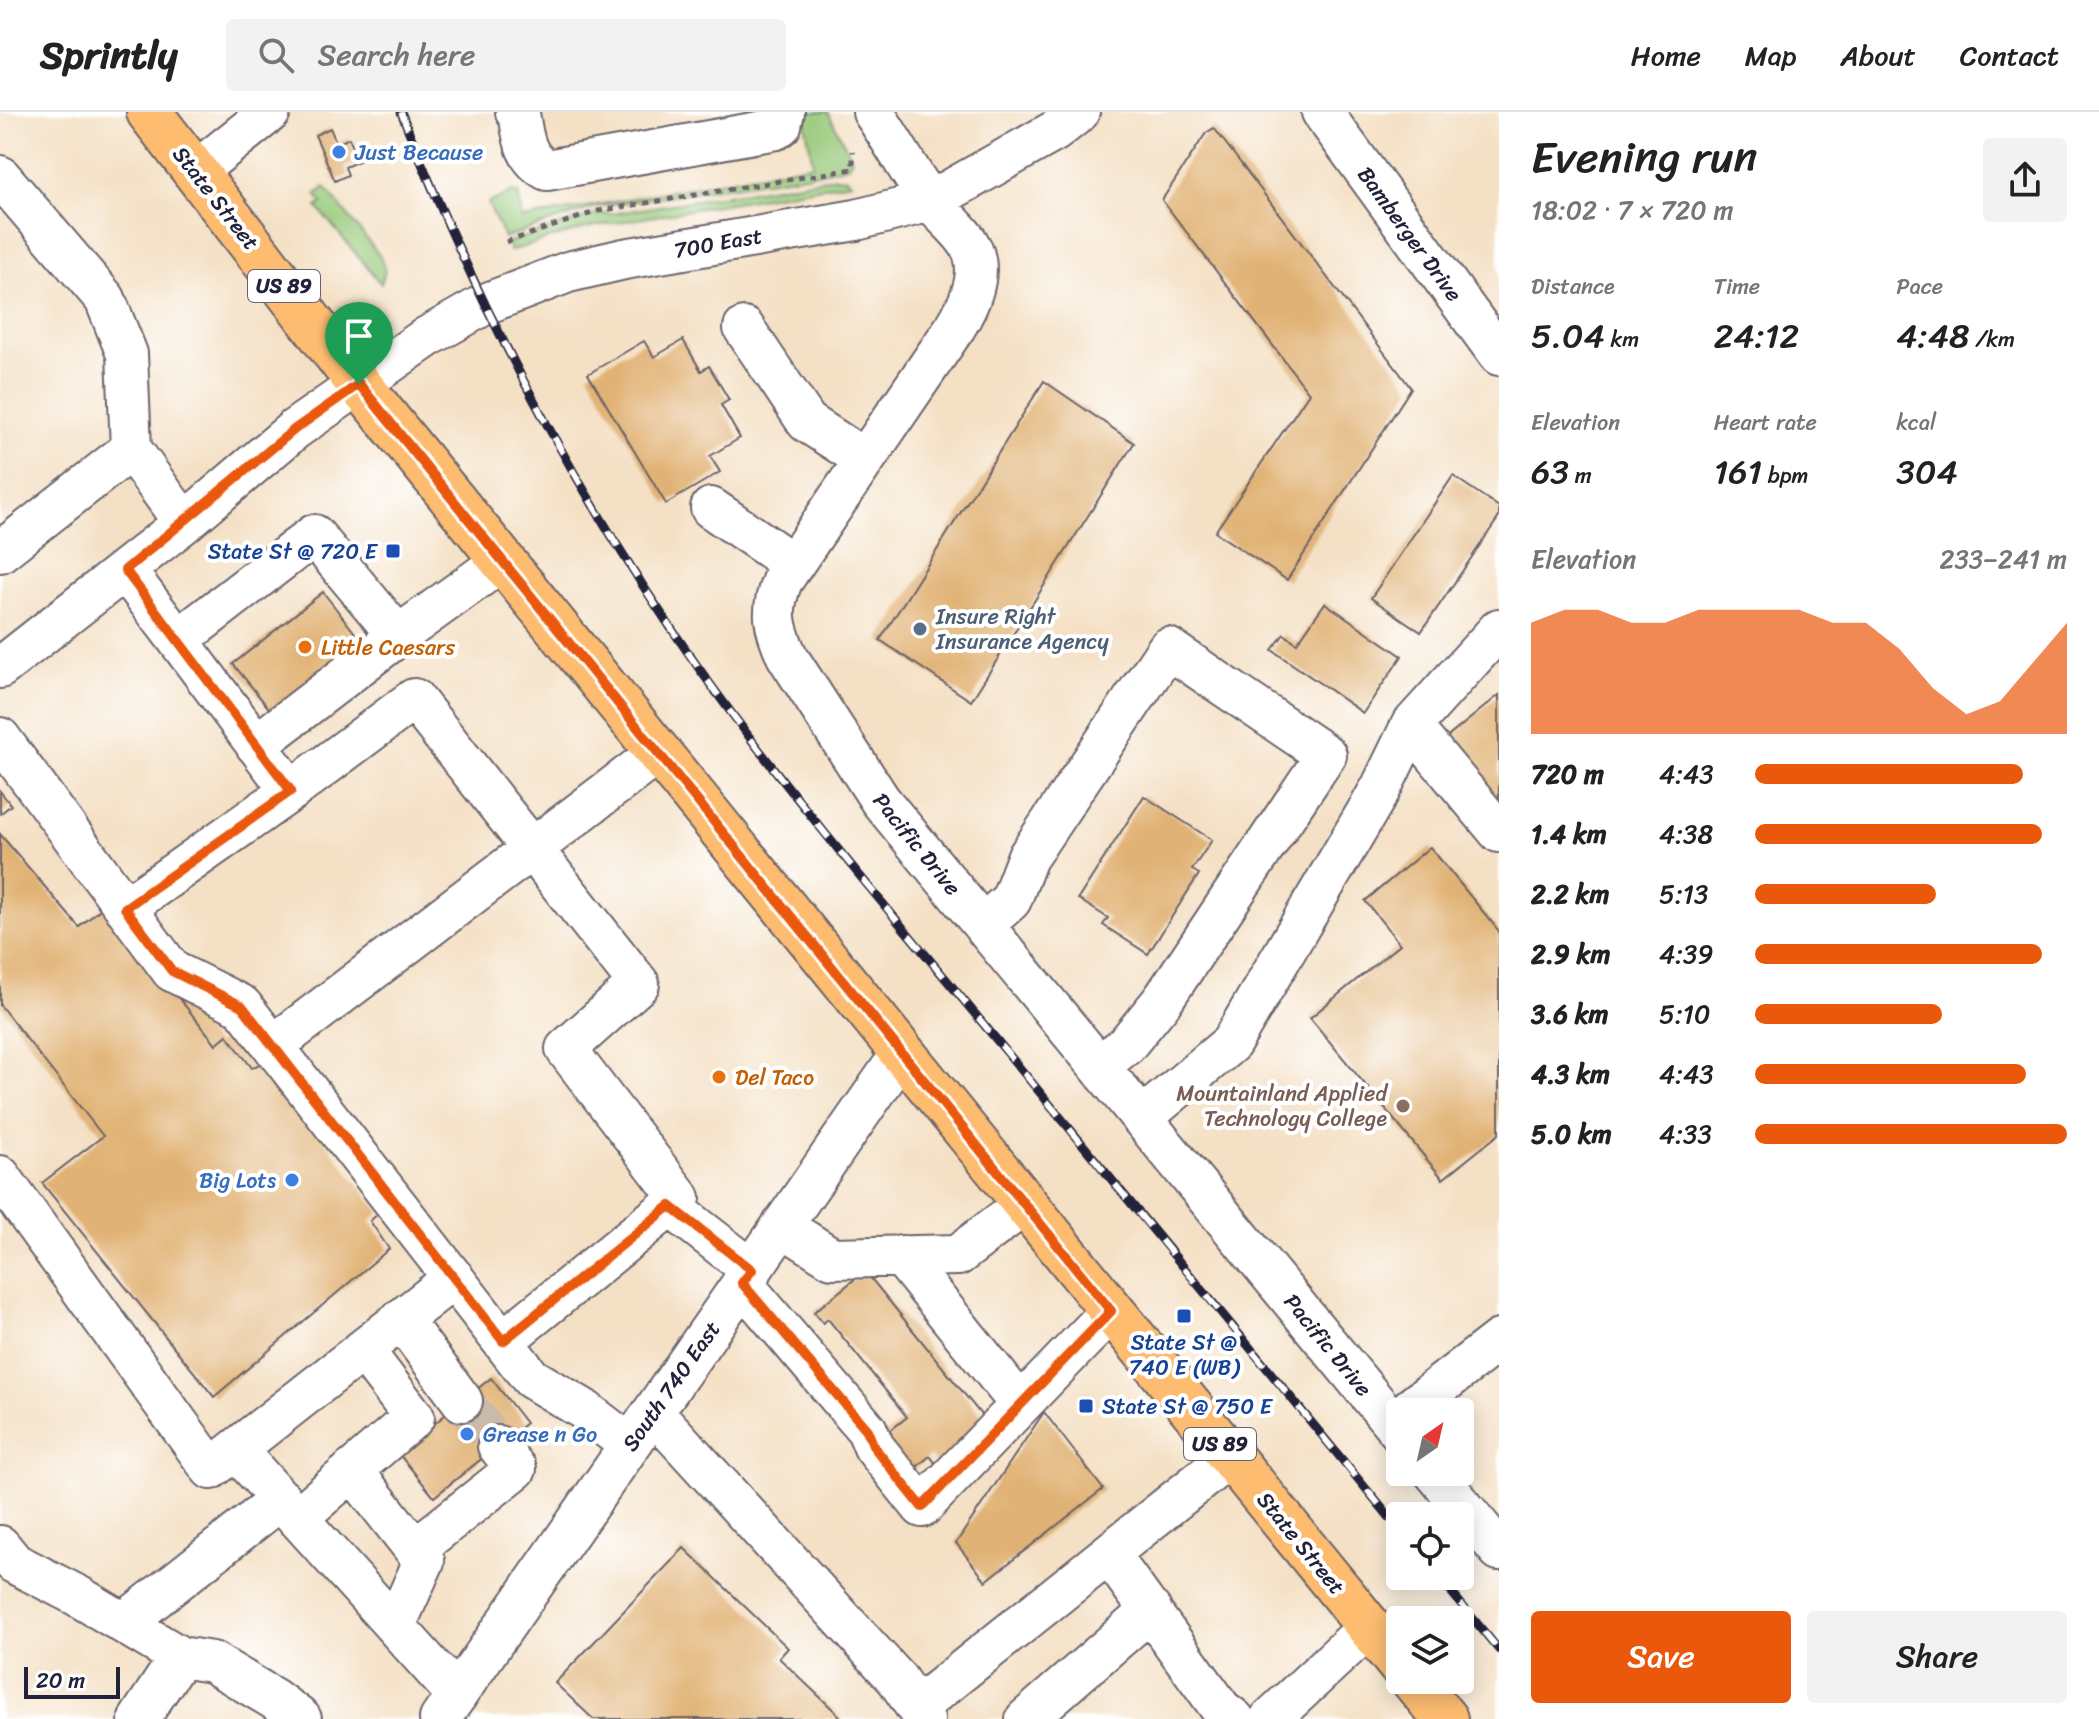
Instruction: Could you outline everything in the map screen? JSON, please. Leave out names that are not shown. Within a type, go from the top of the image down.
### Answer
[{"type":"main road","name":"State Street","points":[[149,112],[359,384],[1386,1648]]},
{"type":"main road","points":[[1424,1694],[1445,1719]]},
{"type":"street","points":[[195,172],[270,112]]},
{"type":"street","points":[[519,112],[525,149],[529,157],[547,170],[776,129],[781,125],[784,112]]},
{"type":"street","name":"Pacific Drive","points":[[873,112],[931,201],[968,242],[973,253],[975,285],[968,306],[956,326],[793,564],[775,599],[778,635],[787,656],[880,800],[1142,1118],[1386,1405]]},
{"type":"street","name":"700 East","points":[[0,668],[184,523],[295,429],[427,337],[485,304],[568,272],[624,259],[856,220],[931,201],[1043,138],[1079,112]]},
{"type":"street","name":"Bamberger Drive","points":[[1322,112],[1499,355]]},
{"type":"street","points":[[0,176],[105,299],[127,354],[131,449],[184,523]]},
{"type":"street","points":[[744,328],[807,422],[864,459]]},
{"type":"street","points":[[0,552],[131,449]]},
{"type":"street","points":[[711,508],[793,564]]},
{"type":"street","points":[[178,640],[314,535],[398,636]]},
{"type":"street","points":[[256,745],[502,561]]},
{"type":"street","points":[[125,570],[291,791]]},
{"type":"street","points":[[1142,1118],[1231,1043],[1381,788],[1411,726],[1499,629]]},
{"type":"street","points":[[983,925],[1011,900],[1027,858],[1168,648],[1326,755],[1162,1001],[1126,1045],[1099,1066]]},
{"type":"street","points":[[125,908],[291,791],[414,699],[639,984],[566,1049],[680,1198],[503,1341]]},
{"type":"street","points":[[1411,726],[1499,832]]},
{"type":"street","points":[[0,738],[172,971],[242,1006],[531,1378],[583,1409],[630,1445]]},
{"type":"street","points":[[274,1045],[658,753]]},
{"type":"street","name":"South 740 East","points":[[449,1707],[902,1053]]},
{"type":"street","points":[[0,1176],[211,1469],[454,1278]]},
{"type":"street","points":[[782,1226],[832,1258],[958,1255],[1025,1204]]},
{"type":"street","points":[[670,1206],[747,1277],[867,1430],[874,1447],[922,1507],[1111,1311]]},
{"type":"street","points":[[901,1256],[1020,1404]]},
{"type":"street","points":[[401,1319],[462,1401]]},
{"type":"street","points":[[1427,1398],[1499,1340]]},
{"type":"street","points":[[124,1623],[289,1508],[352,1470],[414,1417],[363,1350]]},
{"type":"street","points":[[653,1412],[897,1679],[920,1713],[1231,1456]]},
{"type":"street","points":[[415,1549],[516,1469],[498,1446]]},
{"type":"street","points":[[236,1450],[395,1626],[449,1707]]},
{"type":"street","points":[[352,1470],[424,1561],[395,1626]]},
{"type":"street","points":[[1446,1486],[1499,1550]]},
{"type":"street","points":[[0,1546],[14,1563],[78,1596],[180,1657],[212,1662],[301,1719]]},
{"type":"street","points":[[1109,1554],[1221,1709],[1234,1719]]},
{"type":"street","points":[[1026,1719],[1151,1610]]},
{"type":"street","points":[[1270,1719],[1369,1627]]},
{"type":"street","points":[[139,1719],[180,1657]]},
{"type":"path","points":[[506,242],[598,211],[625,209],[853,169],[853,148]]},
{"type":"green space","points":[[803,112],[828,112],[852,159],[848,166],[596,207],[504,238],[488,203],[513,192],[518,193],[522,219],[813,164]]},
{"type":"green space","points":[[836,177],[847,178],[851,182],[586,228],[510,251],[507,243],[599,213],[611,214]]},
{"type":"green space","points":[[325,187],[380,256],[385,270],[381,284],[317,207],[322,203],[316,195]]},
{"type":"building","name":"Just Because","points":[[330,128],[337,144],[349,138],[359,161],[345,167],[348,175],[335,181],[315,135]]},
{"type":"building","points":[[1214,128],[1411,388],[1287,580],[1215,532],[1309,393],[1162,200],[1206,133]]},
{"type":"building","points":[[683,340],[701,371],[709,366],[729,400],[721,405],[740,438],[710,456],[720,472],[666,504],[588,374],[644,341],[654,357]]},
{"type":"building","points":[[1044,381],[1134,443],[971,701],[880,640]]},
{"type":"building","points":[[1453,476],[1499,507],[1499,517],[1421,632],[1371,598]]},
{"type":"building","points":[[323,592],[365,646],[276,717],[233,664]]},
{"type":"building","points":[[1325,603],[1402,656],[1363,713],[1272,650],[1284,634],[1297,643]]},
{"type":"building","points":[[1499,695],[1499,807],[1444,740]]},
{"type":"building","points":[[0,791],[11,805],[0,814]]},
{"type":"building","points":[[1144,796],[1212,840],[1192,870],[1199,874],[1148,954],[1103,925],[1108,918],[1078,899]]},
{"type":"building","points":[[0,834],[79,927],[104,906],[216,1044],[227,1035],[252,1068],[263,1062],[380,1212],[370,1221],[389,1249],[214,1397],[42,1183],[103,1136],[0,1005]]},
{"type":"building","points":[[1430,847],[1499,931],[1499,1134],[1443,1179],[1310,1018],[1400,944],[1365,901]]},
{"type":"building","points":[[865,1271],[991,1427],[939,1468],[930,1456],[909,1473],[881,1438],[907,1417],[828,1319],[823,1323],[814,1312]]},
{"type":"building","name":"Grease n Go","points":[[491,1378],[526,1423],[434,1497],[398,1453]]},
{"type":"building","points":[[1044,1412],[1103,1489],[986,1581],[956,1543]]},
{"type":"building","points":[[684,1548],[788,1648],[779,1658],[843,1719],[593,1719],[555,1683]]},
{"type":"tunnel","points":[[462,1401],[498,1446]]},
{"type":"railway","points":[[401,112],[463,257],[533,398],[611,536],[698,667],[848,861],[1386,1513]]},
{"type":"railway","points":[[1450,1590],[1499,1650]]},
{"type":"place","name":"Just Because","points":[[339,152]]},
{"type":"place","name":"State St @ 720 E","points":[[393,551]]},
{"type":"place","name":"Insure Right Insurance Agency","points":[[920,629]]},
{"type":"place","name":"Little Caesars","points":[[305,647]]},
{"type":"place","name":"Del Taco","points":[[719,1077]]},
{"type":"place","name":"Mountainland Applied Technology College","points":[[1403,1106]]},
{"type":"place","name":"Big Lots","points":[[292,1180]]},
{"type":"place","name":"State St @ 740 E (WB)","points":[[1184,1316]]},
{"type":"place","name":"State St @ 750 E","points":[[1086,1406]]},
{"type":"place","name":"Grease n Go","points":[[467,1434]]},
{"type":"route","points":[[359,384],[1111,1311],[922,1507],[874,1447],[867,1430],[742,1283],[752,1270],[670,1206],[503,1341],[242,1006],[172,971],[125,908],[291,791],[125,570],[295,429],[359,384]]}]
